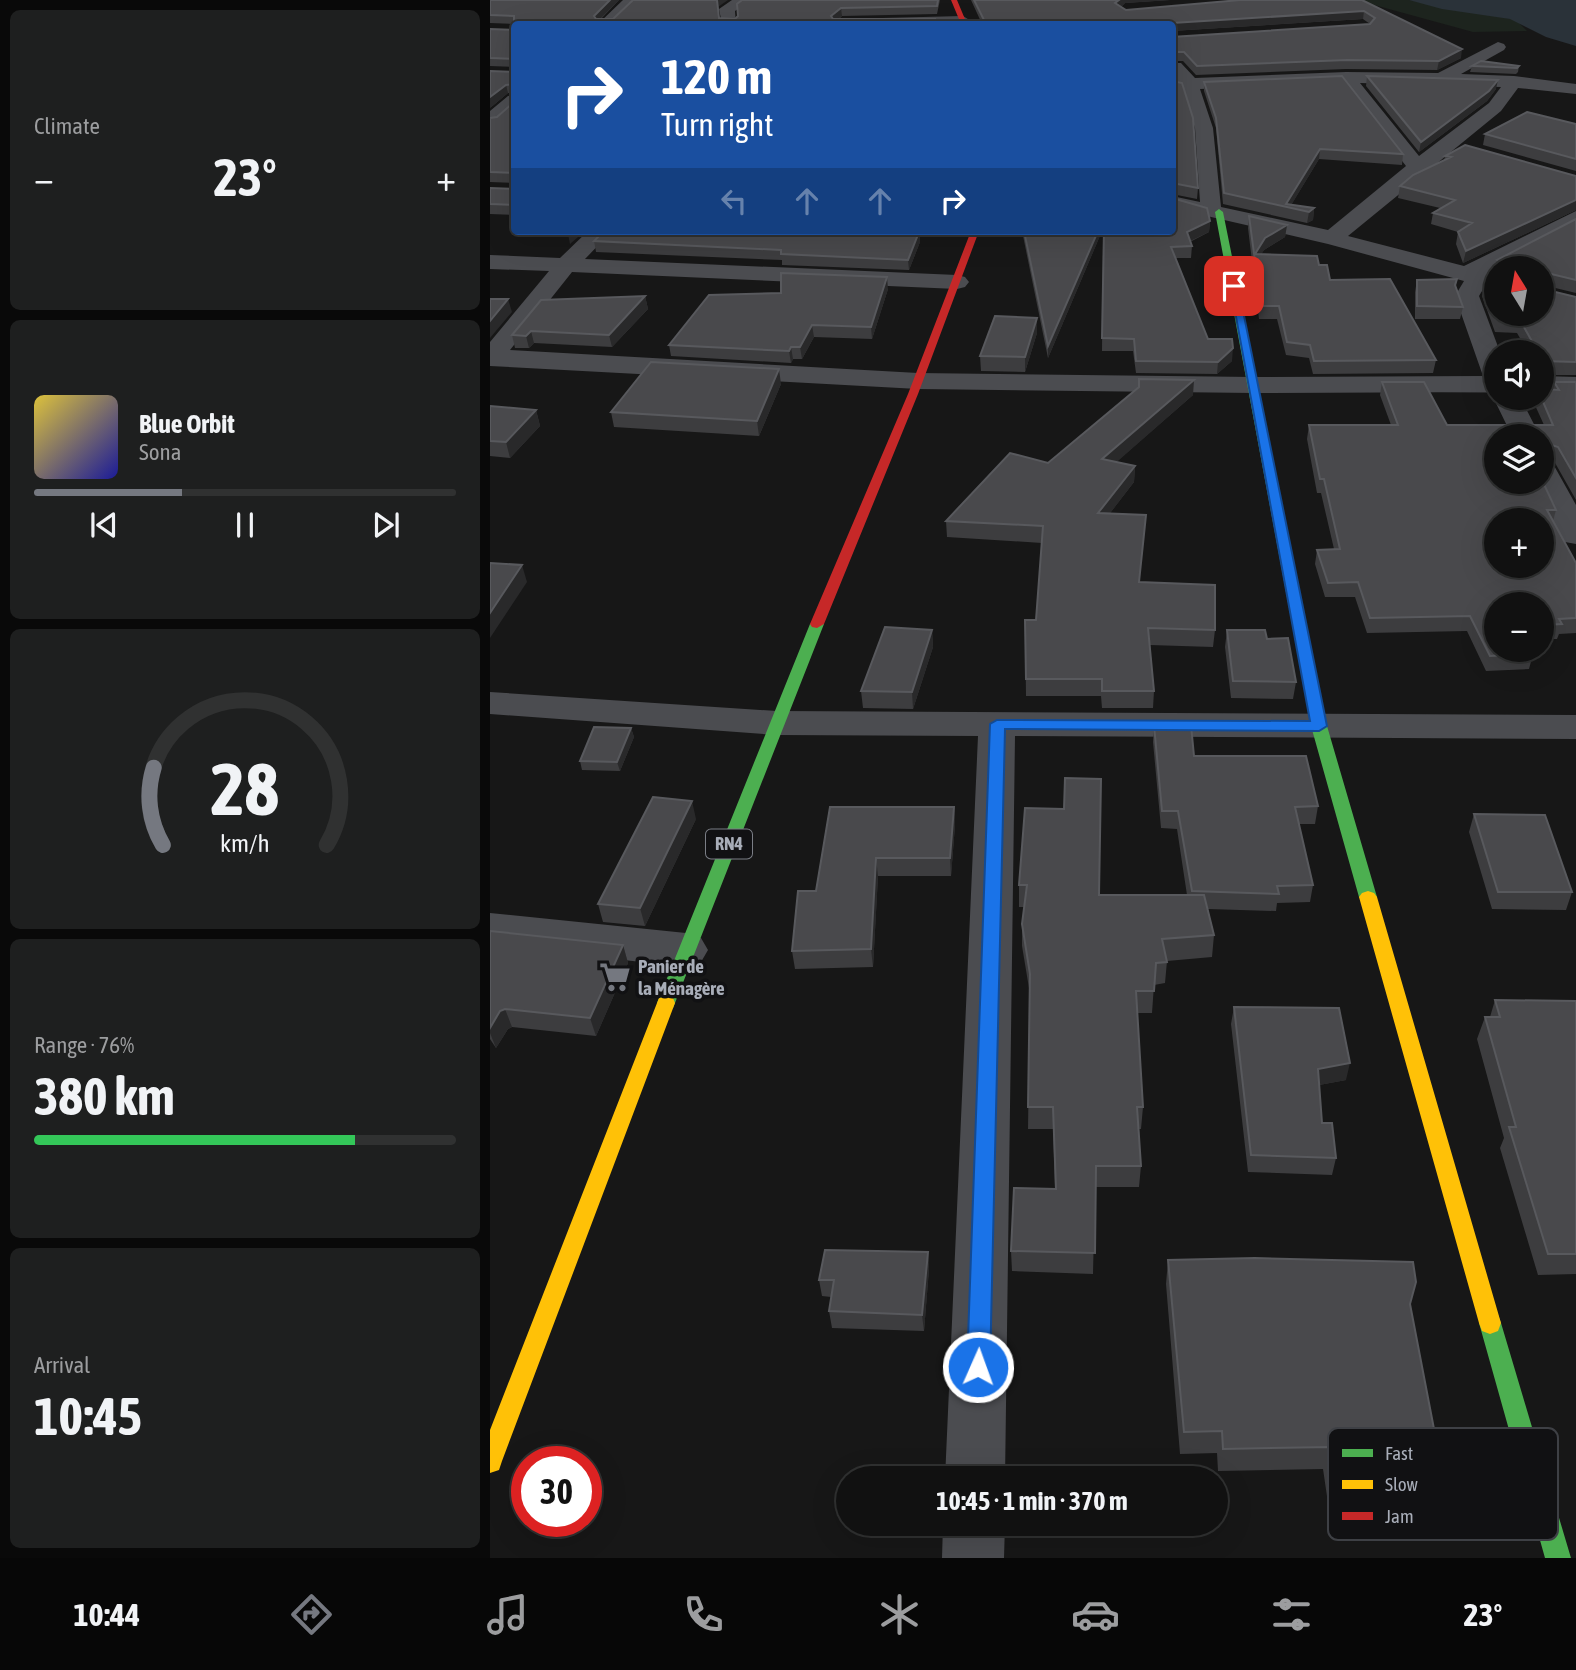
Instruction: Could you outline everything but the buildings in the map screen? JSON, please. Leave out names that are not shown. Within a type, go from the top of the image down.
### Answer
[{"type":"main road","points":[[954,0],[962,21]]},
{"type":"main road","points":[[1215,212],[1254,385],[1319,726],[1521,1428]]},
{"type":"main road","name":"RN4","points":[[490,1461],[686,950],[918,381],[974,235]]},
{"type":"main road","points":[[1553,1540],[1558,1558]]},
{"type":"street","points":[[608,21],[632,0]]},
{"type":"street","points":[[729,21],[727,9],[743,0]]},
{"type":"street","points":[[1443,77],[1498,47]]},
{"type":"street","points":[[1215,212],[1204,128],[1182,85],[1443,77],[1514,81],[1576,89]]},
{"type":"street","points":[[1346,78],[1417,167]]},
{"type":"street","points":[[1332,238],[1417,167],[1502,108],[1514,81]]},
{"type":"street","points":[[490,120],[511,102]]},
{"type":"street","points":[[490,126],[511,127]]},
{"type":"street","points":[[1449,144],[1474,151]]},
{"type":"street","points":[[1176,203],[1332,238],[1480,278]]},
{"type":"street","points":[[1484,342],[1468,296],[1480,278],[1576,217]]},
{"type":"street","points":[[490,358],[568,264],[597,235]]},
{"type":"street","points":[[490,262],[957,282]]},
{"type":"street","points":[[490,358],[918,381],[1254,385],[1484,384]]},
{"type":"street","points":[[1554,384],[1576,385]]},
{"type":"street","points":[[1554,492],[1576,535]]},
{"type":"street","points":[[490,703],[777,723],[1576,727]]},
{"type":"street","points":[[975,1466],[997,724]]},
{"type":"street","points":[[490,929],[686,950]]},
{"type":"street","points":[[973,1558],[974,1536]]},
{"type":"shaded area","points":[[1356,0],[1409,0],[1516,20],[1527,31],[1473,32]]},
{"type":"shaded area","points":[[1409,0],[1576,0],[1576,46],[1546,37],[1510,19],[1442,9]]},
{"type":"traffic: fast","points":[[1219,212],[1319,726],[1368,897]]},
{"type":"traffic: fast","points":[[666,1003],[817,624]]},
{"type":"traffic: fast","points":[[1490,1323],[1520,1428]]},
{"type":"traffic: fast","points":[[1553,1540],[1558,1558]]},
{"type":"traffic: slow","points":[[1368,897],[1490,1323]]},
{"type":"traffic: slow","points":[[490,1461],[666,1003]]},
{"type":"traffic: jam","points":[[954,0],[963,21]]},
{"type":"traffic: jam","points":[[817,624],[913,394],[973,235]]},
{"type":"place","name":"Panier de la Ménagère","points":[[615,977]]},
{"type":"route","points":[[978,1367],[997,724],[1319,726],[1234,286]]}]
